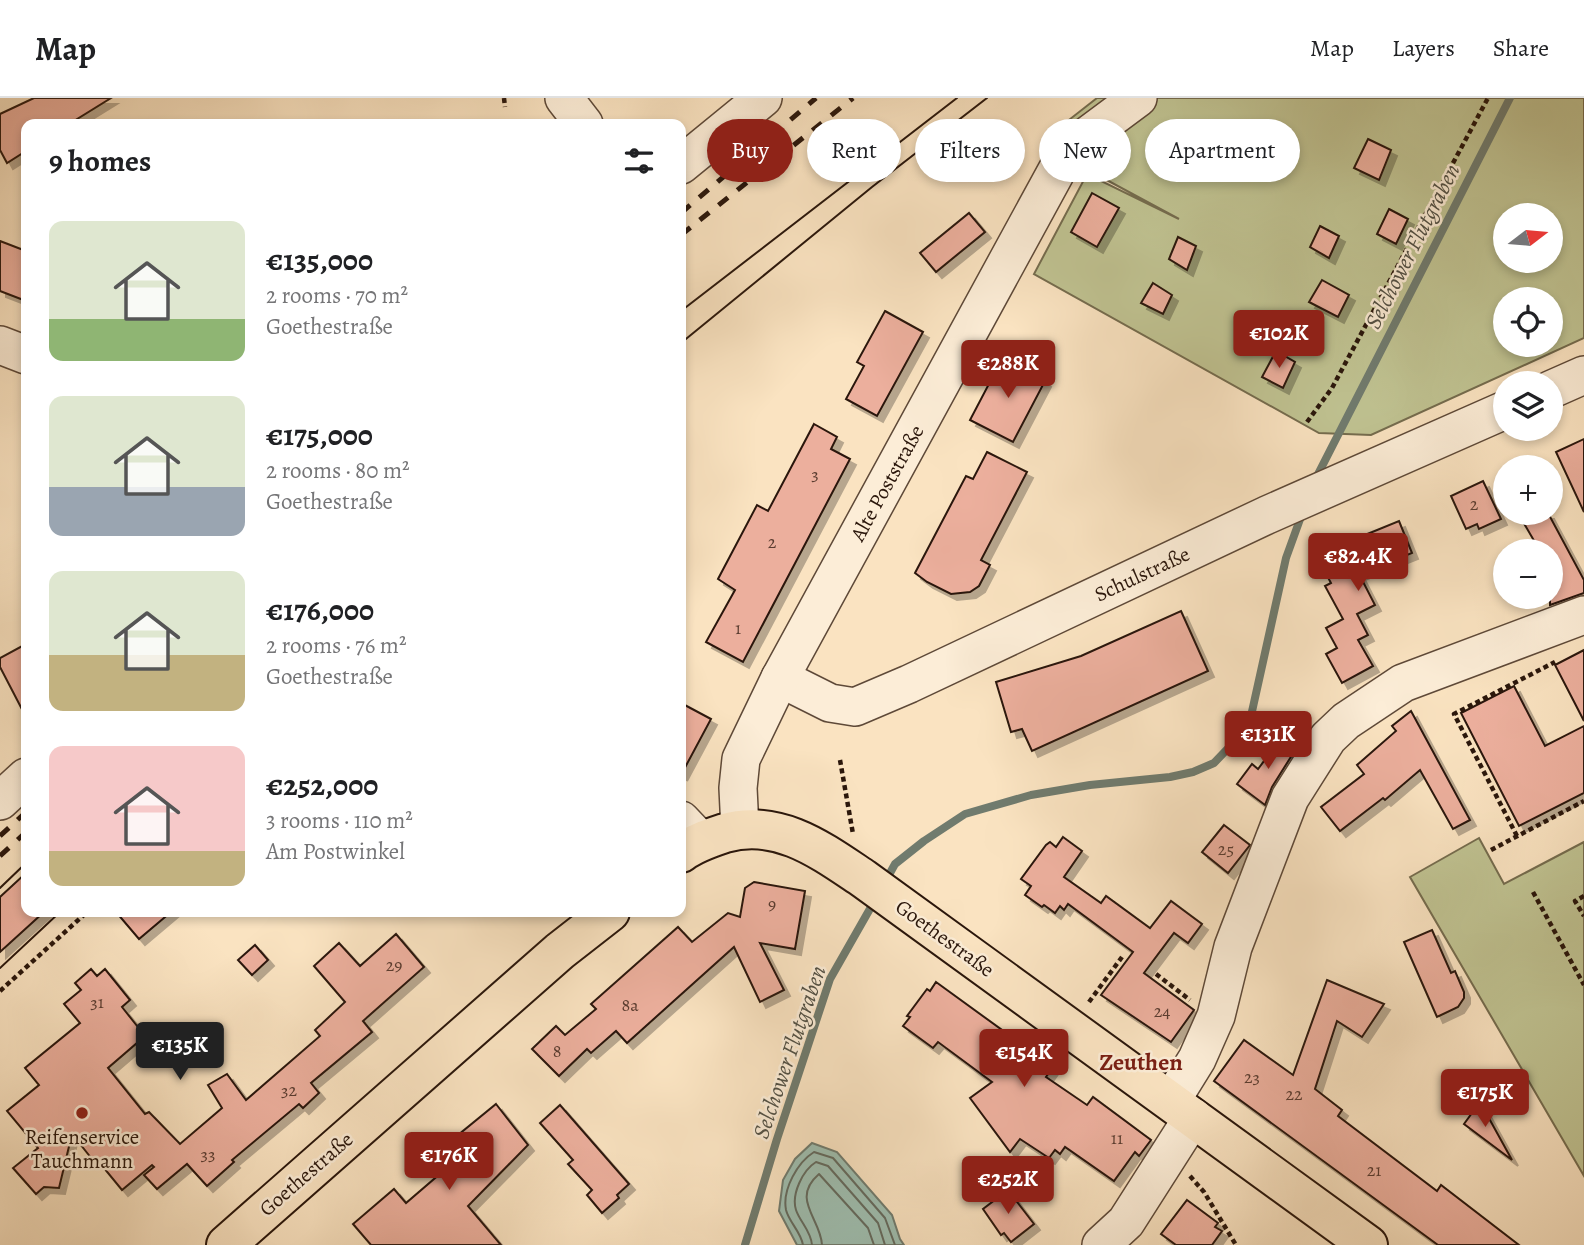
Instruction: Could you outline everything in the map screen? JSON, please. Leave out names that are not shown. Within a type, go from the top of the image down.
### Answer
[{"type":"main road","name":"Goethestraße","points":[[687,838],[740,829],[775,830],[802,840],[864,879],[1368,1245]]},
{"type":"main road","name":"Goethestraße","points":[[226,1245],[560,951],[604,917]]},
{"type":"street","points":[[564,98],[580,119]]},
{"type":"street","points":[[686,160],[763,98]]},
{"type":"street","name":"Alte Poststraße","points":[[740,829],[738,789],[741,759],[780,678],[1068,150],[1138,98]]},
{"type":"street","points":[[0,345],[21,353]]},
{"type":"street","points":[[1563,384],[1584,375]]},
{"type":"street","name":"Schulstraße","points":[[780,678],[830,703],[855,707],[1284,507],[1493,415]]},
{"type":"street","points":[[1101,1245],[1126,1223],[1166,1160],[1197,1059],[1216,1016],[1233,947],[1290,799],[1328,738],[1346,721],[1387,692],[1425,674],[1584,615]]},
{"type":"street","points":[[0,801],[21,782]]},
{"type":"path","points":[[504,98],[505,107]]},
{"type":"path","points":[[1307,422],[1332,388],[1488,98]]},
{"type":"path","points":[[1517,836],[1454,714],[1562,659]]},
{"type":"path","points":[[840,760],[853,836]]},
{"type":"path","points":[[1491,850],[1584,801]]},
{"type":"path","points":[[1534,892],[1584,985]]},
{"type":"path","points":[[1584,896],[1575,901],[1584,916]]},
{"type":"path","points":[[0,991],[81,917]]},
{"type":"path","points":[[1082,1012],[1122,957]]},
{"type":"path","points":[[1166,1160],[1192,1177],[1236,1245]]},
{"type":"green space","points":[[1097,98],[1584,98],[1584,338],[1563,348],[1563,287],[1493,287],[1493,357],[1542,357],[1512,371],[1493,371],[1493,379],[1371,435],[1319,433],[1034,274],[1083,182],[1103,182],[1179,219],[1110,182],[1131,182],[1131,119],[1070,119]]},
{"type":"green space","points":[[1479,838],[1504,884],[1584,842],[1584,1176],[1410,877]]},
{"type":"water","points":[[812,1143],[837,1152],[892,1215],[904,1245],[797,1245],[779,1211],[783,1180],[795,1159]]},
{"type":"building","points":[[34,98],[111,98],[77,119],[21,119],[21,154],[7,163],[0,150],[0,114]]},
{"type":"building","points":[[1368,139],[1391,150],[1379,180],[1354,168]]},
{"type":"building","points":[[1092,193],[1119,208],[1097,247],[1071,232]]},
{"type":"building","points":[[1389,209],[1408,219],[1396,244],[1377,234]]},
{"type":"building","points":[[969,213],[985,232],[936,272],[920,253]]},
{"type":"building","points":[[1320,226],[1339,236],[1329,258],[1310,247]]},
{"type":"building","points":[[1178,237],[1196,246],[1187,270],[1169,259]]},
{"type":"building","points":[[0,241],[21,249],[21,299],[0,291]]},
{"type":"building","points":[[1322,280],[1349,295],[1338,317],[1309,302]]},
{"type":"building","points":[[1153,283],[1172,295],[1163,314],[1141,303]]},
{"type":"building","points":[[885,311],[923,332],[877,416],[846,399],[864,366],[857,362]]},
{"type":"building","points":[[1276,351],[1295,362],[1283,388],[1262,377]]},
{"type":"building","points":[[1002,359],[1045,381],[1013,442],[970,420]]},
{"type":"building","points":[[814,424],[837,437],[831,449],[850,459],[743,662],[706,642],[735,590],[718,579],[757,505],[768,511]]},
{"type":"building","points":[[1584,439],[1584,512],[1563,467],[1563,455],[1557,455],[1556,452]]},
{"type":"building","points":[[987,452],[1027,472],[981,560],[990,565],[979,586],[970,592],[951,594],[915,573],[966,476],[973,479]]},
{"type":"building","points":[[1483,481],[1493,502],[1493,523],[1479,529],[1477,524],[1466,529],[1451,496]]},
{"type":"building","points":[[1399,521],[1412,553],[1359,574],[1375,605],[1357,614],[1368,635],[1358,640],[1373,666],[1342,683],[1326,654],[1337,648],[1326,628],[1343,619],[1325,586],[1331,583],[1324,570],[1331,566],[1325,555]]},
{"type":"building","points":[[1525,525],[1554,525],[1562,539],[1533,539]]},
{"type":"building","points":[[1563,541],[1584,580],[1584,593],[1563,600]]},
{"type":"building","points":[[1181,611],[1208,671],[1032,751],[1022,729],[1011,732],[996,682],[1081,656]]},
{"type":"building","points":[[21,647],[21,707],[0,667],[0,658]]},
{"type":"building","points":[[1584,650],[1584,721],[1555,665]]},
{"type":"building","points":[[1514,686],[1545,746],[1584,726],[1584,793],[1519,826],[1461,713]]},
{"type":"building","points":[[686,706],[711,719],[686,766]]},
{"type":"building","points":[[1411,711],[1470,820],[1453,829],[1420,770],[1385,800],[1383,798],[1340,831],[1321,807],[1364,774],[1357,765],[1396,731],[1392,726]]},
{"type":"building","points":[[1298,732],[1304,736],[1272,787],[1265,805],[1237,784],[1252,764],[1258,769],[1276,745],[1283,751]]},
{"type":"building","points":[[1224,825],[1250,845],[1228,873],[1202,852]]},
{"type":"building","points":[[1063,837],[1082,851],[1064,877],[1101,903],[1106,896],[1150,928],[1171,901],[1202,924],[1188,943],[1174,933],[1144,973],[1194,1010],[1171,1042],[1101,995],[1133,952],[1068,904],[1064,910],[1060,906],[1055,913],[1025,895],[1031,886],[1021,879],[1046,845],[1050,842],[1056,847]]},
{"type":"building","points":[[21,878],[21,917],[38,917],[0,952],[0,897]]},
{"type":"building","points":[[754,882],[805,891],[795,949],[760,943],[784,990],[760,1002],[734,947],[627,1043],[616,1031],[591,1053],[587,1049],[559,1076],[532,1049],[556,1026],[565,1035],[596,1009],[591,1004],[678,927],[692,942],[728,913],[740,917],[745,888]]},
{"type":"building","points":[[120,917],[165,917],[139,939]]},
{"type":"building","points":[[1432,930],[1451,973],[1455,971],[1464,992],[1464,998],[1458,1007],[1437,1017],[1404,942]]},
{"type":"building","points":[[396,934],[424,967],[363,1021],[372,1032],[311,1083],[319,1093],[303,1108],[299,1104],[232,1160],[234,1162],[207,1186],[187,1164],[157,1189],[144,1175],[154,1167],[152,1165],[122,1190],[72,1134],[59,1188],[44,1187],[36,1194],[13,1168],[38,1148],[7,1111],[39,1085],[25,1068],[80,1023],[64,1004],[81,990],[75,983],[91,969],[97,976],[105,969],[130,1000],[122,1007],[145,1036],[108,1068],[145,1114],[149,1112],[180,1144],[222,1108],[208,1085],[227,1074],[246,1100],[320,1036],[315,1030],[345,1002],[314,966],[339,943],[360,966]]},
{"type":"building","points":[[255,945],[268,960],[252,975],[238,960]]},
{"type":"building","points":[[1327,980],[1384,1004],[1362,1037],[1337,1021],[1315,1089],[1342,1110],[1338,1116],[1437,1191],[1441,1185],[1519,1245],[1438,1245],[1214,1081],[1244,1040],[1293,1075]]},
{"type":"building","points":[[936,982],[1053,1067],[1046,1077],[1087,1105],[1093,1097],[1151,1140],[1139,1156],[1135,1152],[1114,1181],[1065,1147],[1060,1154],[1055,1150],[1049,1158],[1020,1139],[1010,1152],[970,1098],[992,1082],[938,1042],[933,1048],[903,1026],[927,989],[930,991]]},
{"type":"building","points":[[1480,1102],[1512,1160],[1464,1124]]},
{"type":"building","points":[[496,1104],[528,1145],[468,1206],[501,1245],[371,1245],[353,1224],[394,1189],[406,1203],[463,1154],[452,1140]]},
{"type":"building","points":[[560,1105],[629,1184],[617,1195],[619,1198],[602,1213],[587,1195],[592,1190],[568,1164],[573,1160],[540,1123]]},
{"type":"building","points":[[1008,1190],[1034,1224],[1011,1242],[1004,1233],[1001,1235],[983,1209]]},
{"type":"building","points":[[1187,1200],[1218,1223],[1215,1227],[1222,1231],[1212,1245],[1176,1245],[1161,1234]]},
{"type":"waterway","name":"Selchower Flutgraben","points":[[1314,482],[1510,98]]},
{"type":"waterway","name":"Selchower Flutgraben","points":[[885,882],[895,864],[965,814],[1031,795],[1090,785],[1170,777],[1193,772],[1214,763],[1236,740],[1251,716],[1286,558],[1303,511]]},
{"type":"waterway","name":"Selchower Flutgraben","points":[[745,1245],[830,979],[875,900]]},
{"type":"tram line","points":[[686,307],[957,98]]},
{"type":"tram line","points":[[686,339],[872,187],[987,98]]},
{"type":"tram line","points":[[0,888],[21,868]]},
{"type":"tram line","points":[[0,968],[55,917]]},
{"type":"railway","points":[[686,209],[816,98]]},
{"type":"railway","points":[[686,231],[853,98]]},
{"type":"railway","points":[[0,836],[21,817]]},
{"type":"railway","points":[[0,856],[21,837]]},
{"type":"place","name":"Reifenservice Tauchmann","points":[[82,1113]]},
{"type":"district","name":"Zeuthen","points":[[1141,1062]]}]
